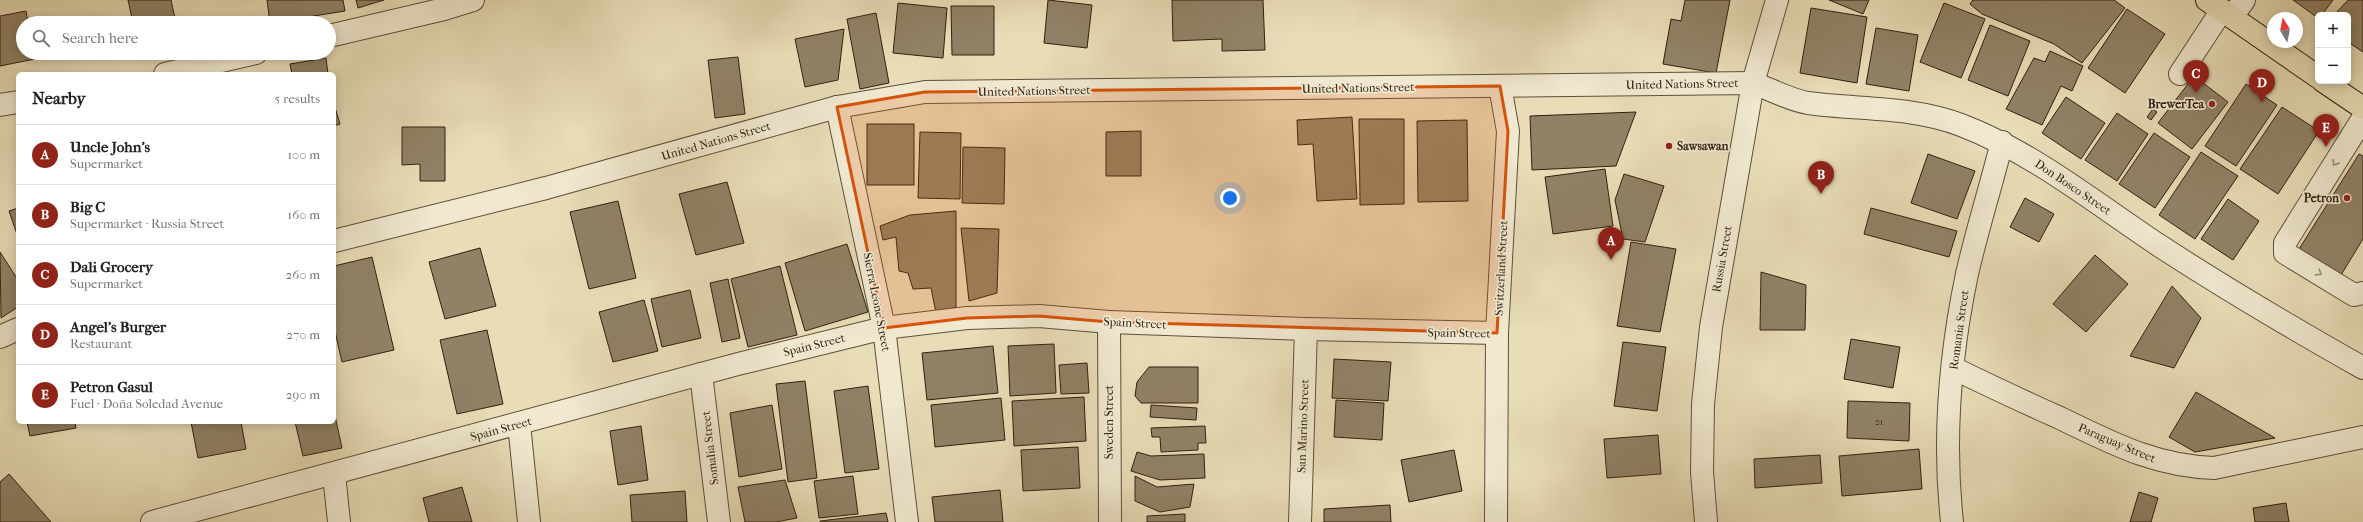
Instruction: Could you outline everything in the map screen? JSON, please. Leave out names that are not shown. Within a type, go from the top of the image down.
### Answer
[{"type":"main road","points":[[2226,7],[2315,75]]},
{"type":"main road","points":[[2327,84],[2363,108]]},
{"type":"street","points":[[336,34],[444,9],[473,0]]},
{"type":"street","name":"Russia Street","points":[[1706,522],[1702,472],[1703,404],[1710,327],[1753,82],[1777,0]]},
{"type":"street","points":[[2180,74],[2226,7]]},
{"type":"street","points":[[174,72],[226,60]]},
{"type":"street","name":"United Nations Street","points":[[336,240],[546,188],[837,107],[925,92],[1753,82]]},
{"type":"street","name":"Don Bosco Street","points":[[1753,82],[1806,103],[1910,112],[1959,124],[2002,142],[2029,156],[2160,245],[2282,323],[2363,368]]},
{"type":"street","name":"Switzerland Street","points":[[1496,522],[1497,333],[1508,131],[1500,86]]},
{"type":"street","points":[[0,105],[16,102]]},
{"type":"street","name":"Sierra Leone Street","points":[[837,107],[884,328],[907,522]]},
{"type":"street","points":[[2363,118],[2285,243],[2284,248],[2286,253],[2354,295],[2363,293]]},
{"type":"street","name":"Romania Street","points":[[1952,522],[1948,468],[1953,368],[1967,274],[2002,142]]},
{"type":"street","name":"Spain Street","points":[[152,522],[702,374],[884,328],[1003,316],[1039,316],[1109,322],[1306,330],[1497,333]]},
{"type":"street","name":"Sweden Street","points":[[1109,322],[1110,522]]},
{"type":"street","points":[[0,337],[16,330]]},
{"type":"street","name":"San Marino Street","points":[[1300,522],[1306,330]]},
{"type":"street","name":"Paraguay Street","points":[[1953,368],[2120,447],[2159,461],[2193,467],[2214,468],[2363,437]]},
{"type":"street","name":"Somalia Street","points":[[702,374],[719,522]]},
{"type":"street","points":[[520,424],[529,522]]},
{"type":"street","points":[[334,474],[339,522]]},
{"type":"highlighted area","points":[[1500,86],[1508,131],[1497,333],[1109,322],[1039,316],[967,318],[884,328],[837,107],[925,92]]},
{"type":"building","points":[[128,0],[171,0],[174,16],[131,16]]},
{"type":"building","points":[[267,0],[343,0],[345,11],[314,16],[269,16]]},
{"type":"building","points":[[356,0],[384,0],[358,8]]},
{"type":"building","points":[[1048,0],[1092,5],[1087,48],[1044,43]]},
{"type":"building","points":[[1172,0],[1263,0],[1265,50],[1222,51],[1222,39],[1173,41]]},
{"type":"building","points":[[1685,0],[1730,0],[1716,73],[1663,64],[1671,19],[1681,21]]},
{"type":"building","points":[[1829,0],[1869,0],[1863,14]]},
{"type":"building","points":[[1973,0],[2114,0],[2125,8],[2082,63],[2054,44],[1982,14],[1970,4]]},
{"type":"building","points":[[2293,0],[2333,0],[2324,12],[2315,12],[2315,16]]},
{"type":"building","points":[[2348,0],[2363,0],[2363,52],[2351,44],[2351,12],[2337,12]]},
{"type":"building","points":[[898,3],[947,8],[943,58],[893,53]]},
{"type":"building","points":[[1944,3],[1985,19],[1961,78],[1920,62]]},
{"type":"building","points":[[951,6],[994,6],[994,55],[952,55]]},
{"type":"building","points":[[1811,8],[1867,17],[1857,83],[1800,73]]},
{"type":"building","points":[[2127,9],[2165,34],[2125,93],[2088,68]]},
{"type":"building","points":[[26,11],[27,16],[16,16],[16,60],[30,60],[0,66],[0,16]]},
{"type":"building","points":[[876,13],[889,83],[860,89],[847,19]]},
{"type":"building","points":[[1990,25],[2030,41],[2008,96],[1968,80]]},
{"type":"building","points":[[1876,28],[1918,35],[1909,91],[1866,84]]},
{"type":"building","points":[[844,29],[838,80],[805,87],[795,39]]},
{"type":"building","points":[[2050,51],[2083,66],[2072,91],[2061,86],[2042,125],[2006,109],[2034,58],[2045,62]]},
{"type":"building","points":[[738,57],[745,114],[715,118],[708,60]]},
{"type":"building","points":[[314,60],[326,60],[328,72],[292,72],[290,64]]},
{"type":"building","points":[[2194,76],[2228,102],[2192,149],[2158,123]]},
{"type":"building","points":[[2246,84],[2277,105],[2236,166],[2205,146]]},
{"type":"building","points":[[2066,97],[2105,123],[2081,159],[2042,133]]},
{"type":"building","points":[[2282,107],[2319,131],[2278,194],[2240,169]]},
{"type":"building","points":[[2153,109],[2157,112],[2151,120],[2147,117]]},
{"type":"building","points":[[336,111],[340,124],[336,125]]},
{"type":"building","points":[[1636,112],[1616,166],[1532,170],[1530,116]]},
{"type":"building","points":[[2117,113],[2148,134],[2117,181],[2085,160]]},
{"type":"building","points":[[1352,117],[1357,199],[1317,201],[1313,144],[1298,145],[1297,120]]},
{"type":"building","points":[[1359,119],[1404,119],[1404,204],[1360,205]]},
{"type":"building","points":[[1467,120],[1468,201],[1418,202],[1417,121]]},
{"type":"building","points":[[867,124],[914,124],[914,185],[867,185]]},
{"type":"building","points":[[402,127],[445,127],[445,181],[420,181],[420,164],[402,165]]},
{"type":"building","points":[[1141,131],[1141,176],[1106,176],[1106,132]]},
{"type":"building","points":[[920,132],[961,133],[960,199],[918,198]]},
{"type":"building","points":[[2154,133],[2190,157],[2155,208],[2119,184]]},
{"type":"building","points":[[963,147],[1005,148],[1004,204],[962,203]]},
{"type":"building","points":[[2201,152],[2238,176],[2195,239],[2159,215]]},
{"type":"building","points":[[1928,154],[1975,171],[1957,219],[1911,203]]},
{"type":"building","name":"Petron","points":[[2359,154],[2363,156],[2363,239],[2341,275],[2299,249]]},
{"type":"building","points":[[1605,169],[1613,226],[1553,234],[1545,177]]},
{"type":"building","points":[[1624,174],[1664,186],[1645,242],[1623,239],[1615,200]]},
{"type":"building","points":[[727,182],[744,243],[696,255],[679,194]]},
{"type":"building","points":[[2025,198],[2054,214],[2039,242],[2010,227]]},
{"type":"building","points":[[2228,199],[2259,221],[2233,260],[2201,239]]},
{"type":"building","points":[[618,201],[636,278],[589,289],[570,212]]},
{"type":"building","points":[[1871,208],[1957,231],[1949,257],[1864,234]]},
{"type":"building","points":[[16,209],[16,231],[9,211]]},
{"type":"building","points":[[956,211],[956,307],[936,313],[931,288],[913,289],[908,273],[899,271],[896,237],[883,240],[880,226],[910,215]]},
{"type":"building","points":[[961,228],[999,229],[997,293],[969,301]]},
{"type":"building","points":[[1631,242],[1676,249],[1660,332],[1617,326]]},
{"type":"building","points":[[847,244],[868,312],[805,331],[785,263]]},
{"type":"building","points":[[480,248],[496,306],[445,319],[429,262]]},
{"type":"building","points":[[0,252],[16,277],[16,308],[1,318]]},
{"type":"building","points":[[2095,255],[2128,284],[2086,332],[2053,304]]},
{"type":"building","points":[[372,257],[394,350],[342,362],[336,336],[336,266]]},
{"type":"building","points":[[780,266],[797,335],[748,347],[731,279]]},
{"type":"building","points":[[1761,272],[1806,285],[1805,330],[1760,330]]},
{"type":"building","points":[[728,279],[740,338],[722,342],[710,283]]},
{"type":"building","points":[[2172,286],[2201,318],[2174,368],[2130,356]]},
{"type":"building","points":[[690,290],[701,338],[662,347],[651,299]]},
{"type":"building","points":[[644,300],[658,351],[613,362],[599,312]]},
{"type":"building","points":[[487,330],[503,404],[457,414],[440,340]]},
{"type":"building","points":[[1851,339],[1900,347],[1893,388],[1844,379]]},
{"type":"building","points":[[1623,342],[1666,347],[1657,411],[1614,406]]},
{"type":"building","points":[[1054,344],[1056,393],[1010,396],[1008,346]]},
{"type":"building","points":[[993,346],[998,393],[927,400],[922,353]]},
{"type":"building","points":[[1334,359],[1391,362],[1388,401],[1332,398]]},
{"type":"building","points":[[1087,363],[1089,393],[1061,394],[1059,365]]},
{"type":"building","points":[[1149,367],[1198,367],[1198,403],[1141,403],[1135,396],[1137,382]]},
{"type":"building","points":[[805,381],[817,478],[788,482],[776,384]]},
{"type":"building","points":[[868,386],[879,469],[845,473],[834,391]]},
{"type":"building","points":[[2196,392],[2275,438],[2195,452],[2169,437]]},
{"type":"building","points":[[1084,397],[1086,441],[1014,446],[1012,401]]},
{"type":"building","points":[[1001,398],[1005,440],[935,447],[931,405]]},
{"type":"building","points":[[1336,400],[1384,403],[1382,440],[1334,437]]},
{"type":"building","points":[[1848,401],[1910,403],[1909,441],[1847,438]]},
{"type":"building","points":[[772,405],[782,469],[739,477],[730,413]]},
{"type":"building","points":[[1151,405],[1197,408],[1196,420],[1150,417]]},
{"type":"building","points":[[336,420],[342,448],[303,456],[295,424],[336,424]]},
{"type":"building","points":[[27,424],[75,424],[76,428],[30,436]]},
{"type":"building","points":[[191,424],[241,424],[246,449],[198,458]]},
{"type":"building","points":[[641,426],[648,480],[618,485],[610,431]]},
{"type":"building","points":[[1205,426],[1206,443],[1198,443],[1198,450],[1161,452],[1160,437],[1152,437],[1151,428]]},
{"type":"building","points":[[1658,435],[1661,474],[1607,478],[1604,439]]},
{"type":"building","points":[[1078,447],[1080,488],[1023,491],[1021,450]]},
{"type":"building","points":[[1919,449],[1922,489],[1842,496],[1839,456]]},
{"type":"building","points":[[1454,450],[1462,491],[1409,502],[1401,460]]},
{"type":"building","points":[[1137,452],[1151,456],[1204,454],[1205,478],[1160,480],[1131,471]]},
{"type":"building","points":[[1820,455],[1822,483],[1755,488],[1754,459]]},
{"type":"building","points":[[9,474],[51,522],[0,522],[0,482]]},
{"type":"building","points":[[853,476],[858,514],[819,518],[814,481]]},
{"type":"building","points":[[1135,476],[1157,487],[1194,484],[1190,507],[1160,512],[1135,501]]},
{"type":"building","points":[[785,480],[797,518],[776,522],[745,522],[738,487]]},
{"type":"building","points":[[462,487],[472,522],[429,522],[423,498]]},
{"type":"building","points":[[1000,490],[1003,522],[935,522],[932,497]]},
{"type":"building","points":[[685,491],[687,522],[632,522],[630,495]]},
{"type":"building","points":[[2139,492],[2158,498],[2151,522],[2130,522]]},
{"type":"building","points":[[2286,503],[2289,522],[2255,522],[2253,508]]},
{"type":"building","points":[[1390,505],[1391,522],[1324,522],[1324,509]]},
{"type":"building","points":[[886,513],[888,522],[820,522],[820,521]]},
{"type":"building","points":[[1185,514],[1185,522],[1147,522],[1147,516]]},
{"type":"place","name":"Dali Grocery","points":[[2196,93]]},
{"type":"place","name":"Angel's Burger","points":[[2262,102]]},
{"type":"place","name":"BrewerTea","points":[[2212,104]]},
{"type":"place","name":"Sawsawan","points":[[1669,146]]},
{"type":"place","name":"Petron Gasul","points":[[2326,147]]},
{"type":"place","name":"Big C","points":[[1821,194]]},
{"type":"place","name":"Petron","points":[[2347,198]]},
{"type":"place","name":"Uncle John's","points":[[1611,260]]}]
